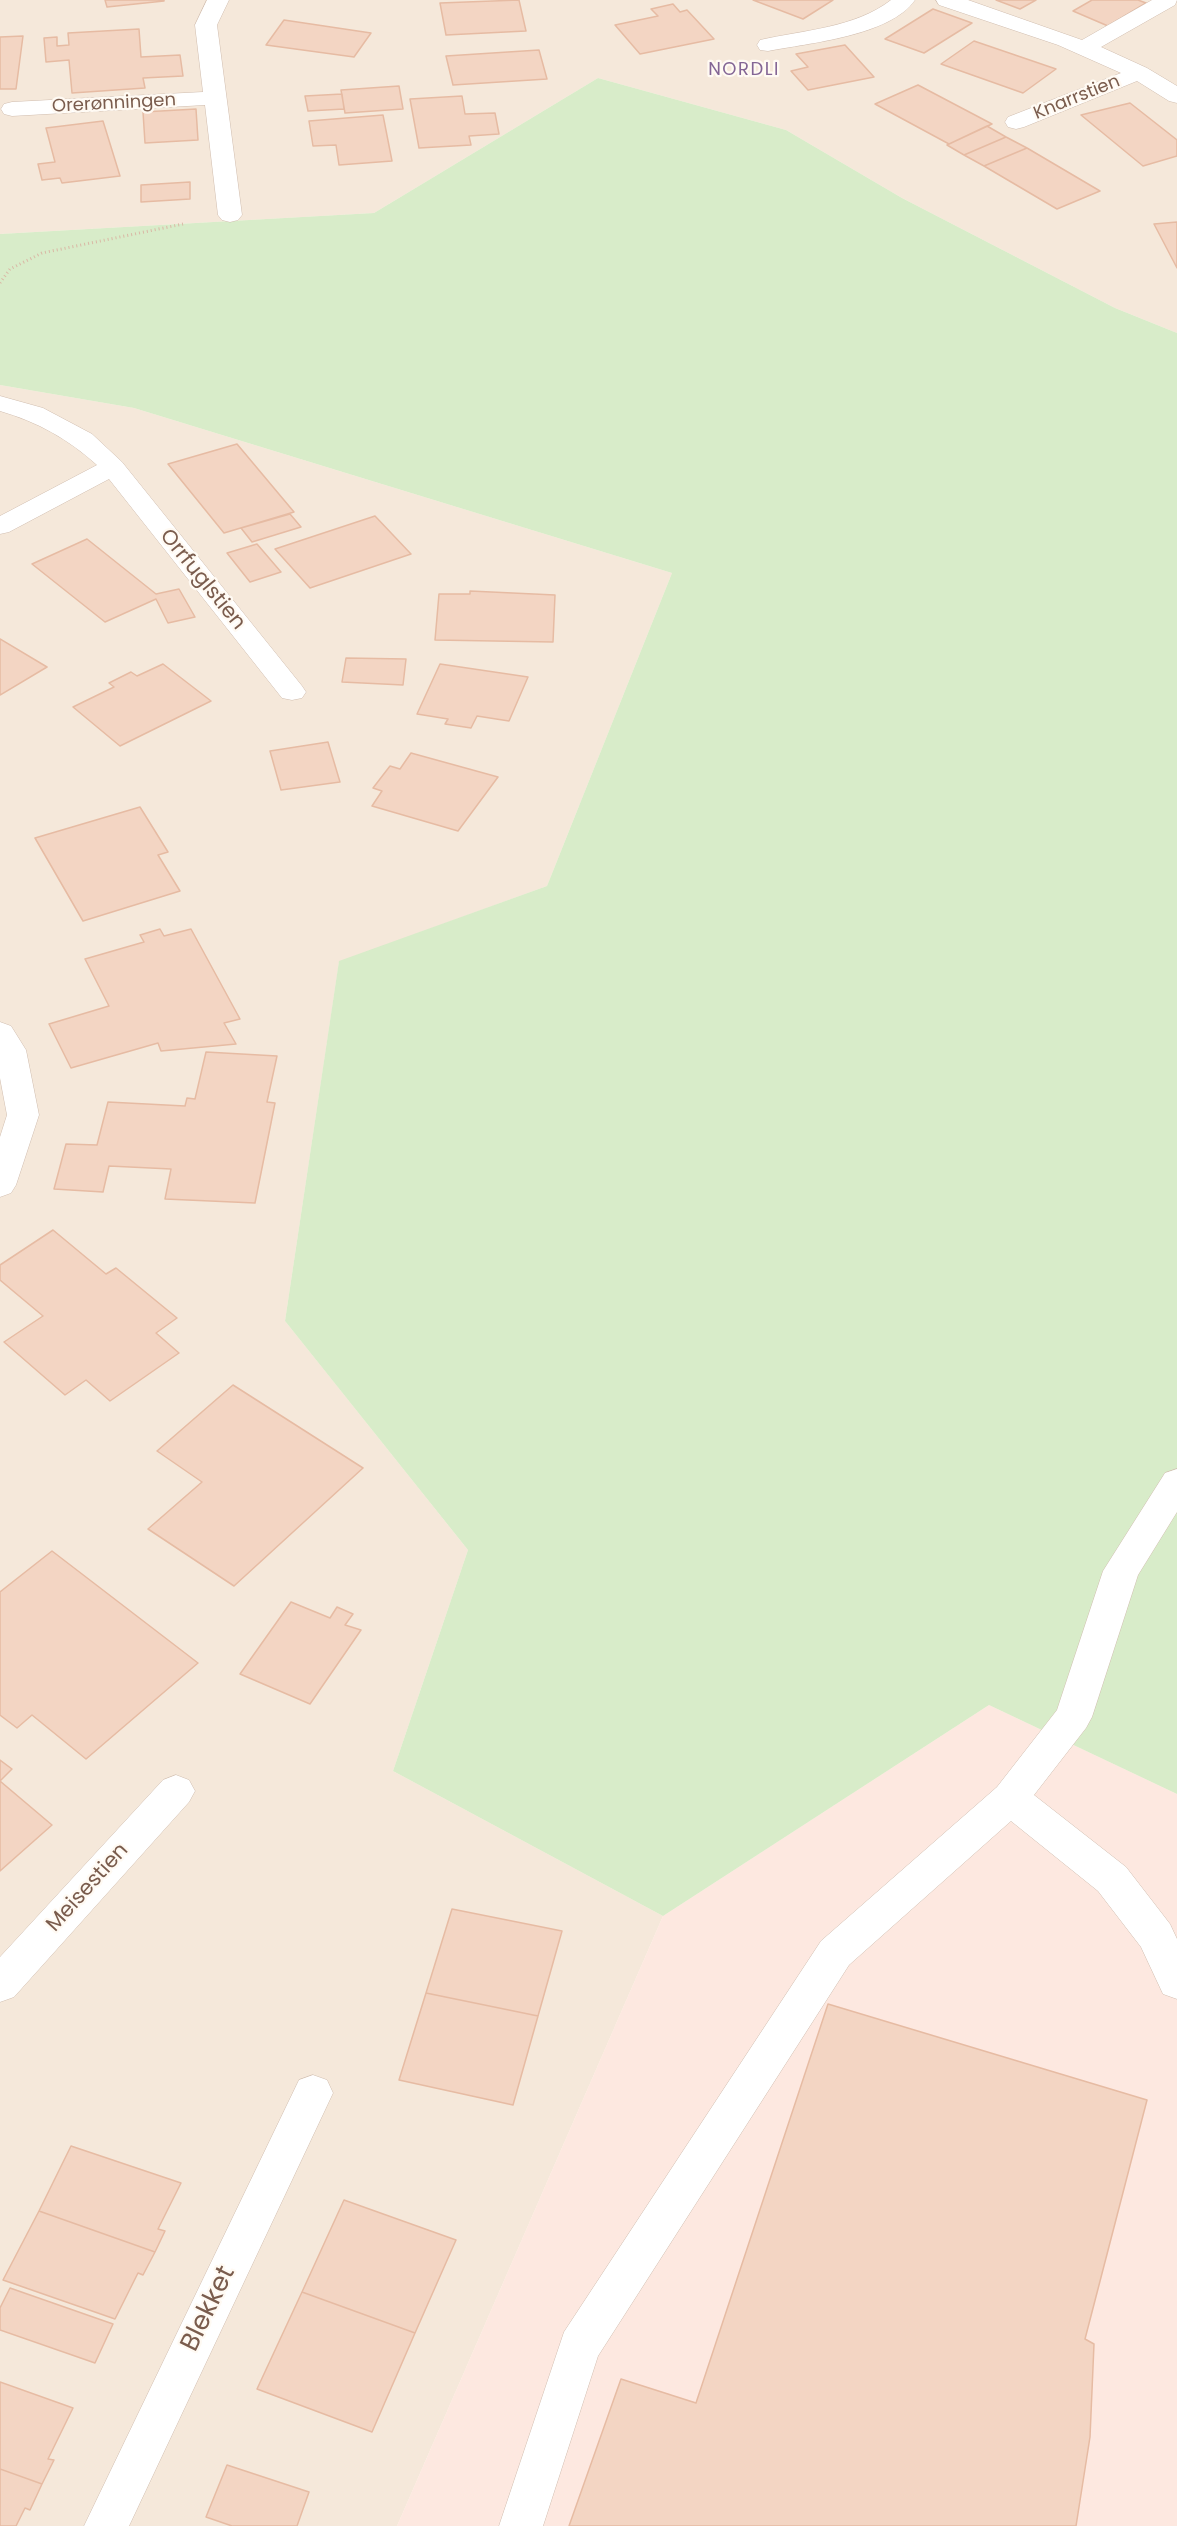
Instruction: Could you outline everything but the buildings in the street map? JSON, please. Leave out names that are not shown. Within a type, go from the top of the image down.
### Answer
[{"type":"street","points":[[218,0],[206,25],[230,215]]},
{"type":"street","points":[[768,45],[857,26],[885,15],[904,0]]},
{"type":"street","points":[[947,0],[1083,48],[1138,73],[1177,96]]},
{"type":"street","points":[[1083,48],[1167,0]]},
{"type":"street","name":"Knarrstien","points":[[1016,122],[1138,73]]},
{"type":"street","name":"Orerønningen","points":[[12,109],[215,98]]},
{"type":"street","name":"Orrfuglstien","points":[[0,403],[34,413],[83,439],[113,467],[292,692]]},
{"type":"street","points":[[0,526],[113,467]]},
{"type":"street","points":[[0,1033],[10,1050],[23,1115],[0,1185]]},
{"type":"street","points":[[521,2526],[579,2347],[835,1953],[1010,1798],[1073,1716],[1121,1571],[1177,1483]]},
{"type":"street","name":"Meisestien","points":[[0,1984],[176,1791]]},
{"type":"street","points":[[1010,1798],[1112,1880],[1156,1936],[1177,1982]]},
{"type":"street","name":"Blekket","points":[[106,2526],[312,2092]]},
{"type":"path","points":[[0,283],[10,269],[42,254],[230,215]]},
{"type":"shaded area","points":[[0,0],[1177,0],[1177,333],[1115,308],[902,198],[786,130],[598,78],[374,213],[0,234]]},
{"type":"shaded area","points":[[0,385],[134,408],[672,573],[547,886],[339,962],[285,1321],[468,1550],[393,1771],[663,1916],[397,2526],[0,2526]]},
{"type":"shaded area","points":[[989,1705],[1177,1794],[1177,2526],[397,2526],[663,1916]]},
{"type":"green space","points":[[598,78],[786,130],[902,198],[1115,308],[1177,333],[1177,1794],[989,1705],[663,1916],[393,1771],[468,1550],[285,1321],[339,961],[547,886],[672,573],[134,408],[0,385],[0,234],[374,213]]},
{"type":"district","name":"NORDLI","points":[[744,70]]}]
